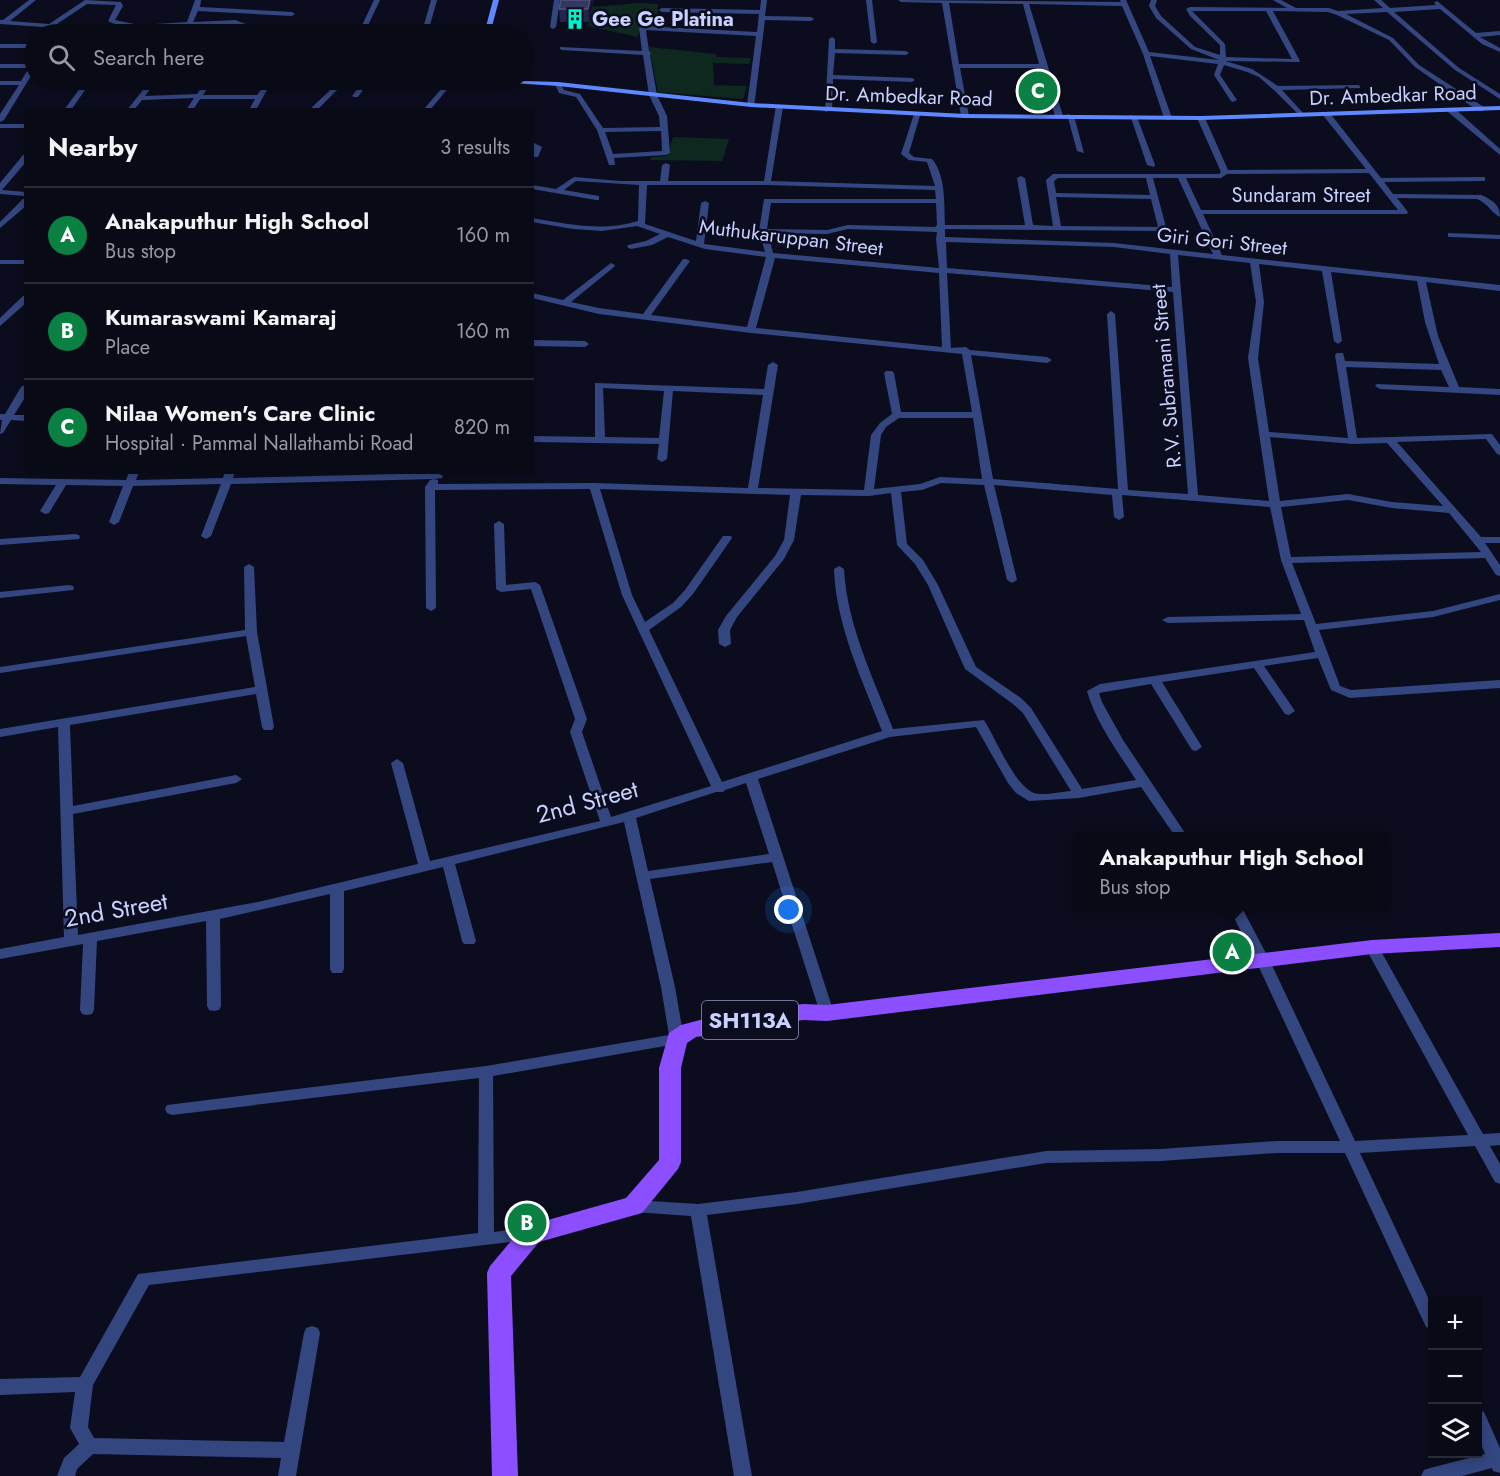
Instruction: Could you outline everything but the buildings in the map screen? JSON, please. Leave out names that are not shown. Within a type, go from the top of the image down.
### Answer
[{"type":"main road","name":"SH113A","points":[[633,1206],[670,1162],[670,1068],[677,1039],[806,1021],[827,1013],[1372,947],[1500,940]]},
{"type":"main road","points":[[505,1476],[499,1274],[531,1233],[633,1206]]},
{"type":"street","points":[[2,22],[33,0]]},
{"type":"street","points":[[198,0],[189,24],[236,22],[241,24]]},
{"type":"street","points":[[366,24],[377,0]]},
{"type":"street","points":[[427,24],[434,0]]},
{"type":"street","points":[[490,24],[496,0]]},
{"type":"street","points":[[553,27],[557,0]]},
{"type":"street","points":[[751,105],[764,0]]},
{"type":"street","points":[[869,0],[874,42]]},
{"type":"street","points":[[901,0],[1123,2],[1146,54],[1168,118]]},
{"type":"street","points":[[1154,0],[1152,6],[1154,13],[1193,48],[1259,75],[1276,88],[1301,115]]},
{"type":"street","points":[[1239,0],[1259,9]]},
{"type":"street","points":[[1276,0],[1298,11]]},
{"type":"street","points":[[1377,0],[1457,69],[1497,95]]},
{"type":"street","points":[[1433,0],[1493,49],[1500,51]]},
{"type":"street","points":[[53,24],[88,1],[119,3],[120,6],[111,21],[128,24]]},
{"type":"street","points":[[946,1],[965,116]]},
{"type":"street","points":[[1026,1],[1059,116]]},
{"type":"street","points":[[1337,13],[1441,7]]},
{"type":"street","points":[[1233,100],[1217,75],[1223,45],[1188,10],[1195,8],[1329,10],[1391,39],[1416,66],[1482,109]]},
{"type":"street","points":[[196,9],[292,14]]},
{"type":"street","points":[[1146,54],[1221,61],[1297,61],[1268,9]]},
{"type":"street","points":[[662,10],[811,19]]},
{"type":"street","points":[[236,22],[242,11]]},
{"type":"street","points":[[2,22],[26,24]]},
{"type":"street","points":[[558,84],[561,92],[578,95],[601,130],[611,160],[665,154],[663,116],[652,95],[648,53],[642,28],[760,34]]},
{"type":"street","points":[[1475,35],[1500,33]]},
{"type":"street","points":[[828,110],[832,39]]},
{"type":"street","points":[[0,46],[23,46]]},
{"type":"street","points":[[562,48],[648,53]]},
{"type":"street","points":[[831,51],[906,53]]},
{"type":"street","points":[[0,66],[24,66]]},
{"type":"street","points":[[958,66],[1043,66]]},
{"type":"street","points":[[829,77],[912,80]]},
{"type":"street","name":"Dr. Ambedkar Road","points":[[534,82],[751,105],[965,116],[1201,118],[1500,108]]},
{"type":"street","points":[[0,83],[23,83]]},
{"type":"street","points":[[0,120],[23,83]]},
{"type":"street","points":[[1276,88],[1356,84]]},
{"type":"street","points":[[68,108],[82,90]]},
{"type":"street","points":[[132,108],[146,90]]},
{"type":"street","points":[[190,108],[203,90]]},
{"type":"street","points":[[253,108],[264,90]]},
{"type":"street","points":[[314,108],[333,90]]},
{"type":"street","points":[[356,96],[360,90]]},
{"type":"street","points":[[428,108],[443,90]]},
{"type":"street","points":[[1483,93],[1497,95]]},
{"type":"street","points":[[1462,95],[1472,94]]},
{"type":"street","points":[[140,98],[260,97]]},
{"type":"street","points":[[0,102],[11,102]]},
{"type":"street","points":[[767,183],[779,107]]},
{"type":"street","points":[[1451,110],[1500,153]]},
{"type":"street","points":[[918,114],[904,154],[910,158],[930,160],[935,165],[939,188],[947,348]]},
{"type":"street","points":[[1326,114],[1392,196],[1478,197],[1490,202],[1500,214]]},
{"type":"street","points":[[1070,116],[1081,151]]},
{"type":"street","points":[[1133,117],[1151,165]]},
{"type":"street","points":[[1201,118],[1225,172]]},
{"type":"street","points":[[0,126],[24,126]]},
{"type":"street","points":[[601,130],[664,129]]},
{"type":"street","points":[[534,145],[538,147],[536,155]]},
{"type":"street","points":[[24,160],[0,190],[24,194]]},
{"type":"street","points":[[664,183],[666,165]]},
{"type":"street","points":[[1057,227],[1050,180],[1056,176],[1182,178],[1221,176],[1225,172],[1371,171]]},
{"type":"street","points":[[763,231],[827,232],[848,227],[940,232],[1029,227],[1161,229],[1149,177]]},
{"type":"street","points":[[1021,178],[1029,227]]},
{"type":"street","points":[[1182,178],[1219,257]]},
{"type":"street","points":[[558,191],[574,179],[643,183],[767,183],[939,188]]},
{"type":"street","points":[[1379,180],[1482,179]]},
{"type":"street","points":[[534,220],[595,228],[638,224],[642,222],[643,183]]},
{"type":"street","points":[[534,186],[596,198]]},
{"type":"street","points":[[1052,195],[1154,197]]},
{"type":"street","name":"Sundaram Street","points":[[1198,212],[1404,212],[1392,196]]},
{"type":"street","points":[[751,330],[771,258],[763,231],[767,201],[939,201]]},
{"type":"street","points":[[700,244],[705,202]]},
{"type":"street","points":[[0,226],[24,203]]},
{"type":"street","name":"Muthukaruppan Street","points":[[638,224],[700,244],[816,260],[942,269],[1008,278],[1177,290]]},
{"type":"street","name":"Giri Gori Street","points":[[940,232],[1114,245],[1500,288]]},
{"type":"street","points":[[631,247],[649,243],[667,234]]},
{"type":"street","points":[[1450,236],[1500,237]]},
{"type":"street","name":"R.V. Subramani Street","points":[[1174,252],[1193,498]]},
{"type":"street","points":[[645,317],[686,261]]},
{"type":"street","points":[[1254,261],[1260,302],[1253,358],[1275,504],[1286,560],[1335,688],[1350,694],[1500,684]]},
{"type":"street","points":[[0,262],[24,262]]},
{"type":"street","points":[[564,303],[611,265]]},
{"type":"street","points":[[1326,269],[1338,341]]},
{"type":"street","points":[[1421,280],[1433,335],[1444,367],[1455,389]]},
{"type":"street","points":[[534,296],[599,311],[645,317],[1047,360]]},
{"type":"street","points":[[0,322],[24,300]]},
{"type":"street","points":[[0,309],[13,310]]},
{"type":"street","points":[[1111,314],[1120,492],[1119,517]]},
{"type":"street","points":[[534,344],[585,344]]},
{"type":"street","points":[[966,350],[988,482],[1012,580]]},
{"type":"street","points":[[1353,441],[1341,360],[1444,367]]},
{"type":"street","points":[[752,491],[773,365]]},
{"type":"street","points":[[889,373],[897,416]]},
{"type":"street","points":[[600,440],[598,385],[768,392]]},
{"type":"street","points":[[1380,386],[1500,392]]},
{"type":"street","points":[[662,459],[669,387]]},
{"type":"street","points":[[0,431],[4,417],[24,390]]},
{"type":"street","points":[[869,493],[876,435],[883,425],[897,416],[976,415]]},
{"type":"street","points":[[4,417],[24,418]]},
{"type":"street","points":[[1263,434],[1353,441],[1489,436],[1500,452]]},
{"type":"street","points":[[534,439],[663,441]]},
{"type":"street","points":[[1389,439],[1478,540],[1500,573]]},
{"type":"street","points":[[114,522],[133,474]]},
{"type":"street","points":[[0,481],[129,483],[228,477],[438,476],[430,487],[431,608]]},
{"type":"street","points":[[206,536],[228,477]]},
{"type":"street","points":[[430,487],[594,486],[869,493],[922,487],[940,480],[1275,504],[1348,497],[1392,505],[1451,510]]},
{"type":"street","points":[[45,511],[62,483]]},
{"type":"street","points":[[594,486],[627,595],[719,789]]},
{"type":"street","points":[[897,490],[902,545],[919,562],[933,585],[971,669],[1003,690],[1027,711],[1079,794]]},
{"type":"street","points":[[725,644],[724,630],[732,616],[780,557],[789,540],[796,491]]},
{"type":"street","points":[[499,524],[501,589],[535,585],[581,719],[576,732],[607,823]]},
{"type":"street","points":[[0,542],[75,537]]},
{"type":"street","points":[[643,629],[677,605],[689,592],[727,538]]},
{"type":"street","points":[[1478,540],[1500,540]]},
{"type":"street","points":[[1286,560],[1487,555]]},
{"type":"street","points":[[249,567],[251,632],[268,727]]},
{"type":"street","points":[[839,569],[838,583],[853,638],[889,733]]},
{"type":"street","points":[[0,595],[69,588]]},
{"type":"street","points":[[1168,621],[1309,622],[1433,614],[1500,597]]},
{"type":"street","points":[[0,670],[251,632]]},
{"type":"street","points":[[1178,832],[1144,783],[1096,703],[1094,692],[1100,688],[1322,654]]},
{"type":"street","points":[[1257,664],[1289,711]]},
{"type":"street","points":[[1154,680],[1196,747]]},
{"type":"street","points":[[0,733],[260,690]]},
{"type":"street","name":"2nd Street","points":[[0,954],[213,915],[337,888],[607,823],[629,814],[719,789],[889,733],[977,722],[982,724],[1012,780],[1033,798],[1079,794],[1144,783]]},
{"type":"street","points":[[64,723],[71,941]]},
{"type":"street","points":[[397,763],[425,866]]},
{"type":"street","points":[[751,778],[827,1013]]},
{"type":"street","points":[[67,811],[236,779]]},
{"type":"street","points":[[172,1109],[486,1072],[677,1039],[629,814]]},
{"type":"street","points":[[643,876],[777,857]]},
{"type":"street","points":[[448,861],[469,941]]},
{"type":"street","points":[[337,888],[337,969]]},
{"type":"street","points":[[1235,910],[1263,961],[1428,1313]]},
{"type":"street","points":[[213,915],[214,1006]]},
{"type":"street","points":[[87,1010],[90,938]]},
{"type":"street","points":[[1372,947],[1500,1178]]},
{"type":"street","points":[[486,1072],[486,1239]]},
{"type":"street","points":[[633,1206],[698,1210],[797,1198],[1046,1157],[1161,1155],[1276,1147],[1351,1148],[1500,1139]]},
{"type":"street","points":[[698,1210],[743,1476]]},
{"type":"street","points":[[89,1446],[79,1428],[85,1384],[144,1279],[531,1233]]},
{"type":"street","points":[[287,1476],[312,1333]]},
{"type":"street","points":[[0,1387],[85,1384]]},
{"type":"street","points":[[1430,1476],[1498,1463],[1482,1427]]},
{"type":"street","points":[[66,1476],[70,1464],[89,1446],[292,1450]]},
{"type":"green space","points":[[639,3],[658,4],[657,27],[640,27],[638,37],[588,26],[592,7]]},
{"type":"green space","points":[[649,47],[716,54],[716,57],[751,58],[749,64],[713,63],[714,85],[747,86],[743,99],[658,92]]},
{"type":"green space","points":[[673,137],[729,139],[722,161],[650,160],[651,157],[667,156]]},
{"type":"place","name":"Gee Ge Platina","points":[[575,19]]},
{"type":"place","name":"Nilaa Women's Care Clinic","points":[[1038,91]]},
{"type":"place","name":"Anakaputhur High School","points":[[1232,952]]},
{"type":"place","name":"Kumaraswami Kamaraj","points":[[527,1223]]}]
